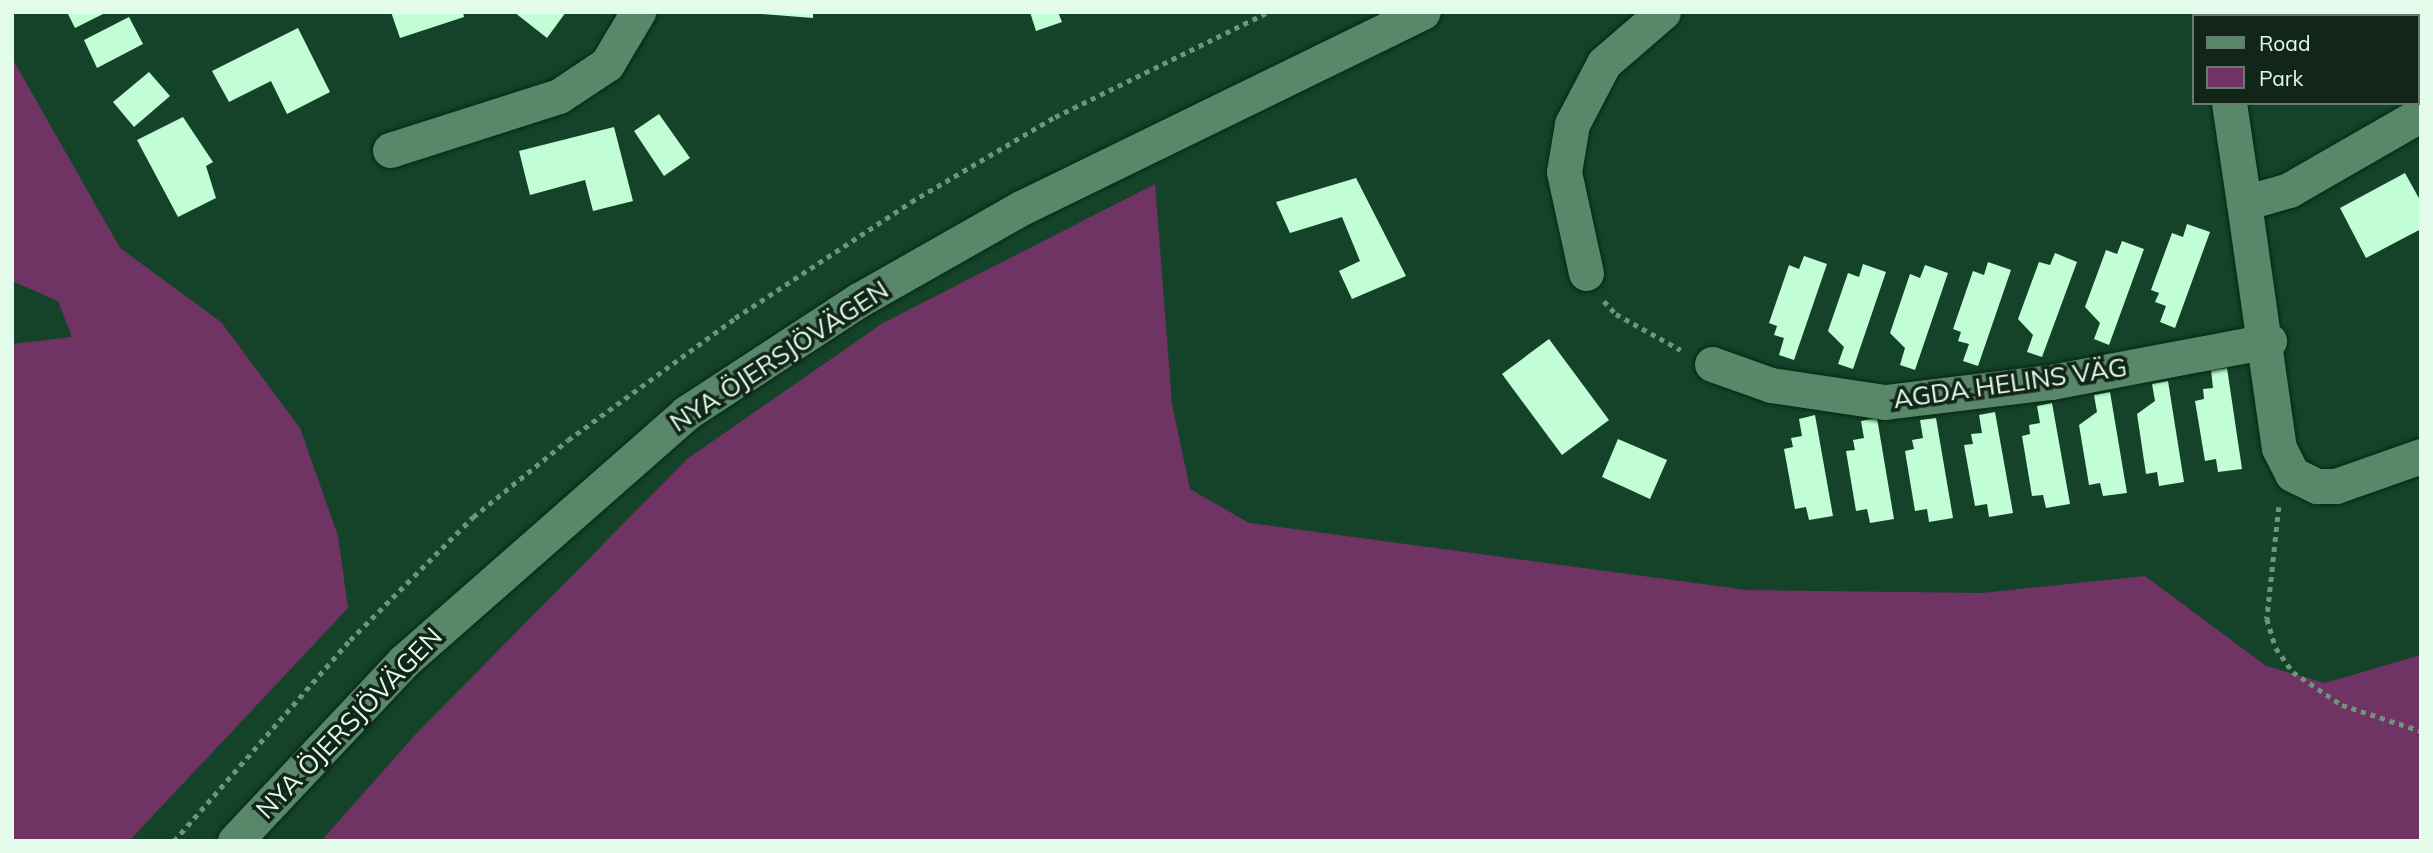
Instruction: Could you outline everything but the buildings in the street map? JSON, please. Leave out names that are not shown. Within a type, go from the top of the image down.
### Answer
[{"type":"street","points":[[390,150],[559,96],[607,64],[638,12]]},
{"type":"street","name":"NYA ÖJERSJÖVÄGEN","points":[[235,841],[404,661],[686,413],[859,300],[1021,208],[1423,12]]},
{"type":"street","points":[[1586,274],[1564,172],[1572,124],[1604,63],[1663,12]]},
{"type":"street","points":[[2229,105],[2269,341],[2278,447],[2292,474],[2317,486],[2336,486],[2421,456]]},
{"type":"street","points":[[2245,203],[2289,190],[2421,114]]},
{"type":"street","name":"AGDA HELINS VÄG","points":[[1712,364],[1771,385],[1885,402],[2052,382],[2269,341]]},
{"type":"path","points":[[1586,274],[1616,314],[1712,364]]},
{"type":"path","points":[[2292,474],[2276,519],[2267,619],[2276,648],[2293,672],[2342,705],[2421,731]]},
{"type":"green space","points":[[12,58],[120,248],[221,322],[300,428],[338,536],[348,608],[129,841],[12,841],[12,344],[72,337],[58,301],[12,281]]},
{"type":"green space","points":[[1155,184],[1172,404],[1190,489],[1249,523],[1747,590],[1982,593],[2145,576],[2266,666],[2325,683],[2421,655],[2421,841],[321,841],[415,735],[687,459],[883,323]]}]
